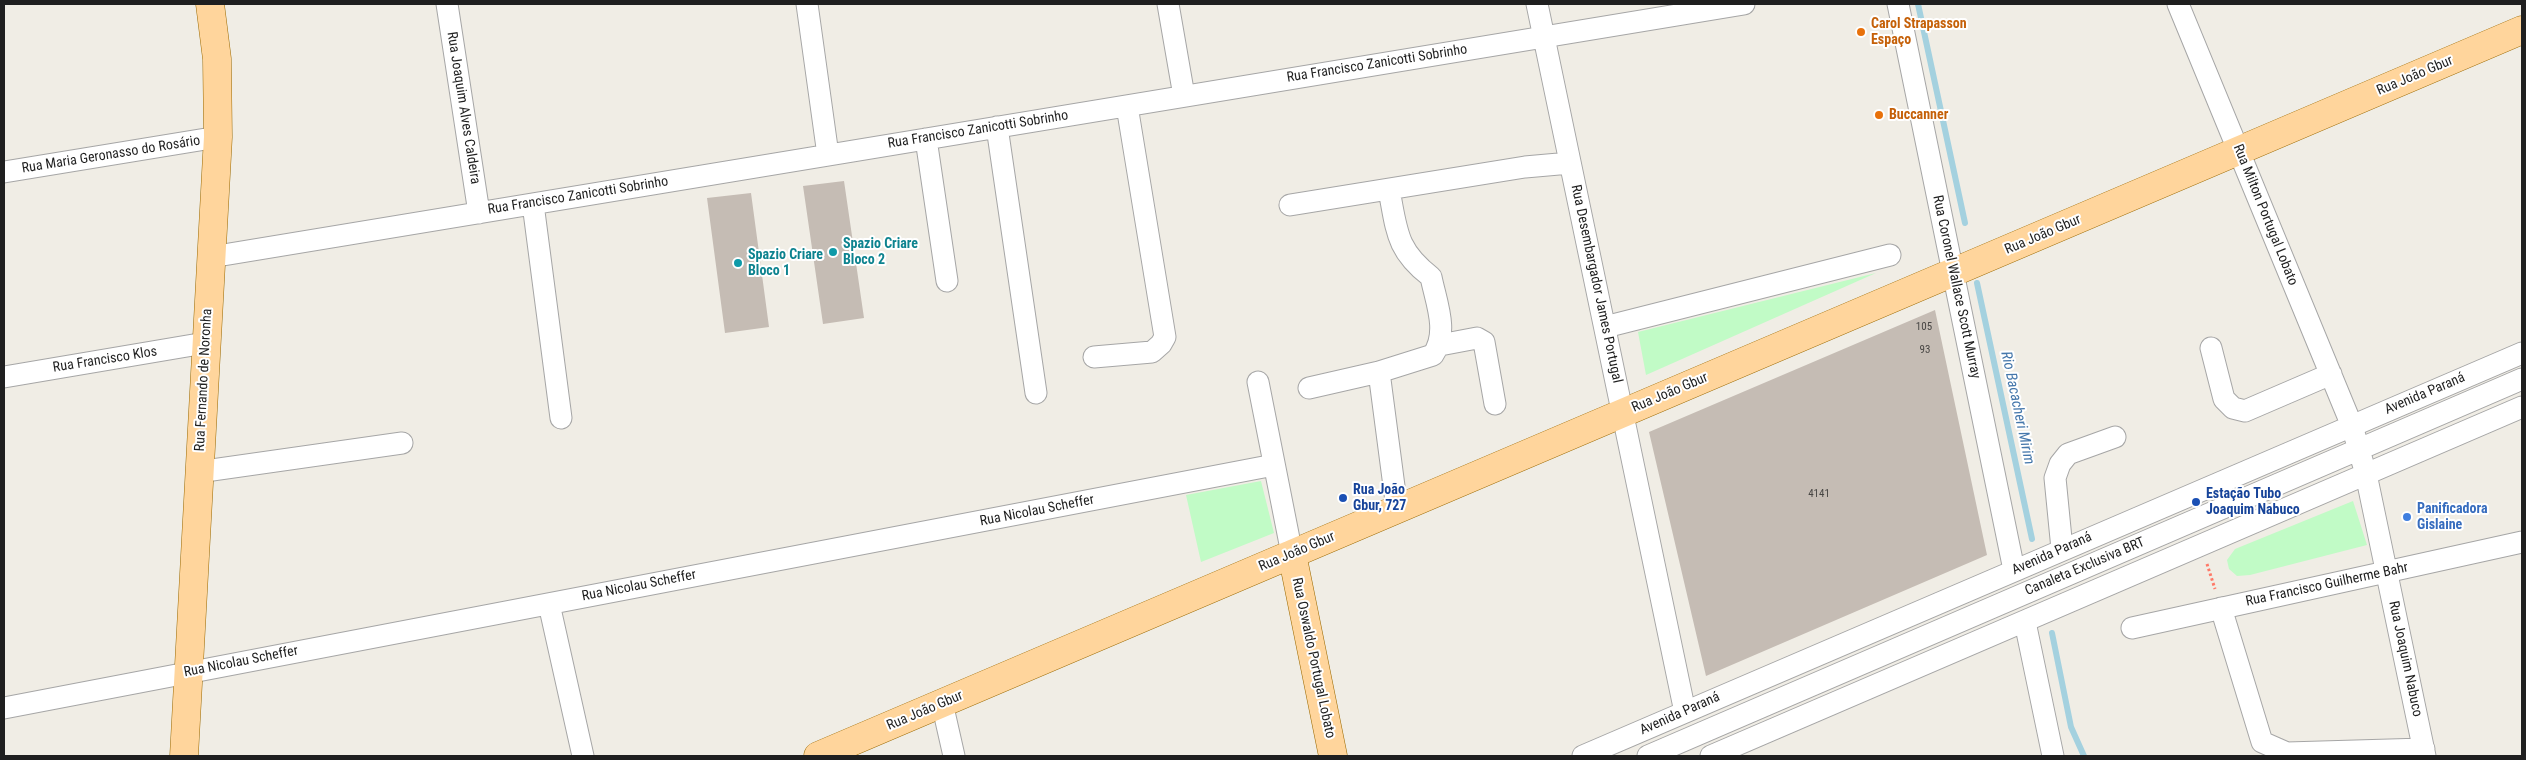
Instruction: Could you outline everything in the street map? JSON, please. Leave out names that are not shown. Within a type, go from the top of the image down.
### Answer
[{"type":"main road","name":"Rua Fernando de Noronha","points":[[184,756],[186,673],[218,137],[217,60],[210,4]]},
{"type":"main road","name":"Rua João Gbur","points":[[818,756],[2522,30]]},
{"type":"main road","name":"Rua Oswaldo Portugal Lobato","points":[[1292,554],[1333,756]]},
{"type":"street","name":"Rua Joaquim Alves Caldeira","points":[[448,4],[479,213]]},
{"type":"street","points":[[808,4],[828,155]]},
{"type":"street","points":[[1168,4],[1184,96]]},
{"type":"street","name":"Rua Desembargador James Portugal","points":[[1537,4],[1685,712]]},
{"type":"street","name":"Rua Francisco Zanicotti Sobrinho","points":[[211,257],[1744,4]]},
{"type":"street","name":"Rua Coronel Wallace Scott Murray","points":[[1898,4],[2014,570]]},
{"type":"street","name":"Rua Milton Portugal Lobato","points":[[2178,4],[2331,374],[2352,426],[2359,450]]},
{"type":"street","points":[[1094,357],[1152,352],[1161,344],[1164,336],[1127,106]]},
{"type":"street","points":[[997,127],[1036,393]]},
{"type":"street","name":"Rua Maria Geronasso do Rosário","points":[[4,172],[218,137]]},
{"type":"street","points":[[926,139],[947,281]]},
{"type":"street","points":[[1290,205],[1525,167],[1570,163]]},
{"type":"street","points":[[1309,388],[1379,372],[1433,356],[1440,345],[1442,329],[1431,277],[1414,264],[1400,244],[1389,190]]},
{"type":"street","points":[[533,204],[561,418]]},
{"type":"street","points":[[1605,327],[1890,255]]},
{"type":"street","points":[[1440,345],[1477,338],[1484,342],[1494,404]]},
{"type":"street","name":"Rua Francisco Klos","points":[[4,377],[205,343]]},
{"type":"street","points":[[2211,348],[2224,400],[2233,408],[2245,411],[2331,374]]},
{"type":"street","name":"Avenida Paraná","points":[[1583,756],[2522,353]]},
{"type":"street","points":[[1379,372],[1397,510]]},
{"type":"street","name":"Canaleta Exclusiva BRT","points":[[1648,756],[2522,379]]},
{"type":"street","name":"Rua Oswaldo Portugal Lobato","points":[[1258,382],[1292,554]]},
{"type":"street","points":[[1711,756],[2522,407]]},
{"type":"street","points":[[2062,549],[2055,478],[2060,464],[2068,454],[2114,437]]},
{"type":"street","points":[[198,472],[402,443]]},
{"type":"street","name":"Rua Joaquim Nabuco","points":[[2359,450],[2366,474],[2425,753]]},
{"type":"street","name":"Rua Nicolau Scheffer","points":[[4,708],[1274,465]]},
{"type":"street","name":"Rua Francisco Guilherme Bahr","points":[[2132,628],[2522,542]]},
{"type":"street","points":[[549,604],[583,756]]},
{"type":"street","points":[[2221,608],[2262,742],[2287,753],[2425,753]]},
{"type":"street","points":[[2025,622],[2053,756]]},
{"type":"street","points":[[1800,662],[1903,646]]},
{"type":"street","points":[[942,703],[954,756]]},
{"type":"path","points":[[2201,545],[2221,608]]},
{"type":"green space","points":[[1876,273],[1646,375],[1638,332]]},
{"type":"green space","points":[[1261,481],[1274,533],[1201,562],[1186,495]]},
{"type":"green space","points":[[2353,501],[2367,545],[2250,575],[2237,576],[2229,569],[2227,560],[2235,549]]},
{"type":"building","name":"Spazio Criare Bloco 2","points":[[844,181],[864,318],[823,324],[803,186]]},
{"type":"building","name":"Spazio Criare Bloco 1","points":[[751,193],[769,327],[725,333],[707,198]]},
{"type":"building","points":[[1935,310],[1987,555],[1706,676],[1649,432]]},
{"type":"waterway","name":"Rio Bacacheri Mirim","points":[[1918,4],[1965,223]]},
{"type":"waterway","name":"Rio Bacacheri Mirim","points":[[1977,283],[2032,539]]},
{"type":"waterway","name":"Rio Bacacheri Mirim","points":[[2052,633],[2071,727],[2084,756]]},
{"type":"place","name":"Carol Strapasson Espaço","points":[[1861,32]]},
{"type":"place","name":"Buccanner","points":[[1879,115]]},
{"type":"place","name":"Spazio Criare Bloco 2","points":[[833,252]]},
{"type":"place","name":"Spazio Criare Bloco 1","points":[[738,263]]},
{"type":"place","name":"Rua João Gbur, 727","points":[[1343,498]]},
{"type":"place","name":"Estação Tubo Joaquim Nabuco","points":[[2196,502]]},
{"type":"place","name":"Panificadora Gislaine","points":[[2407,517]]}]
